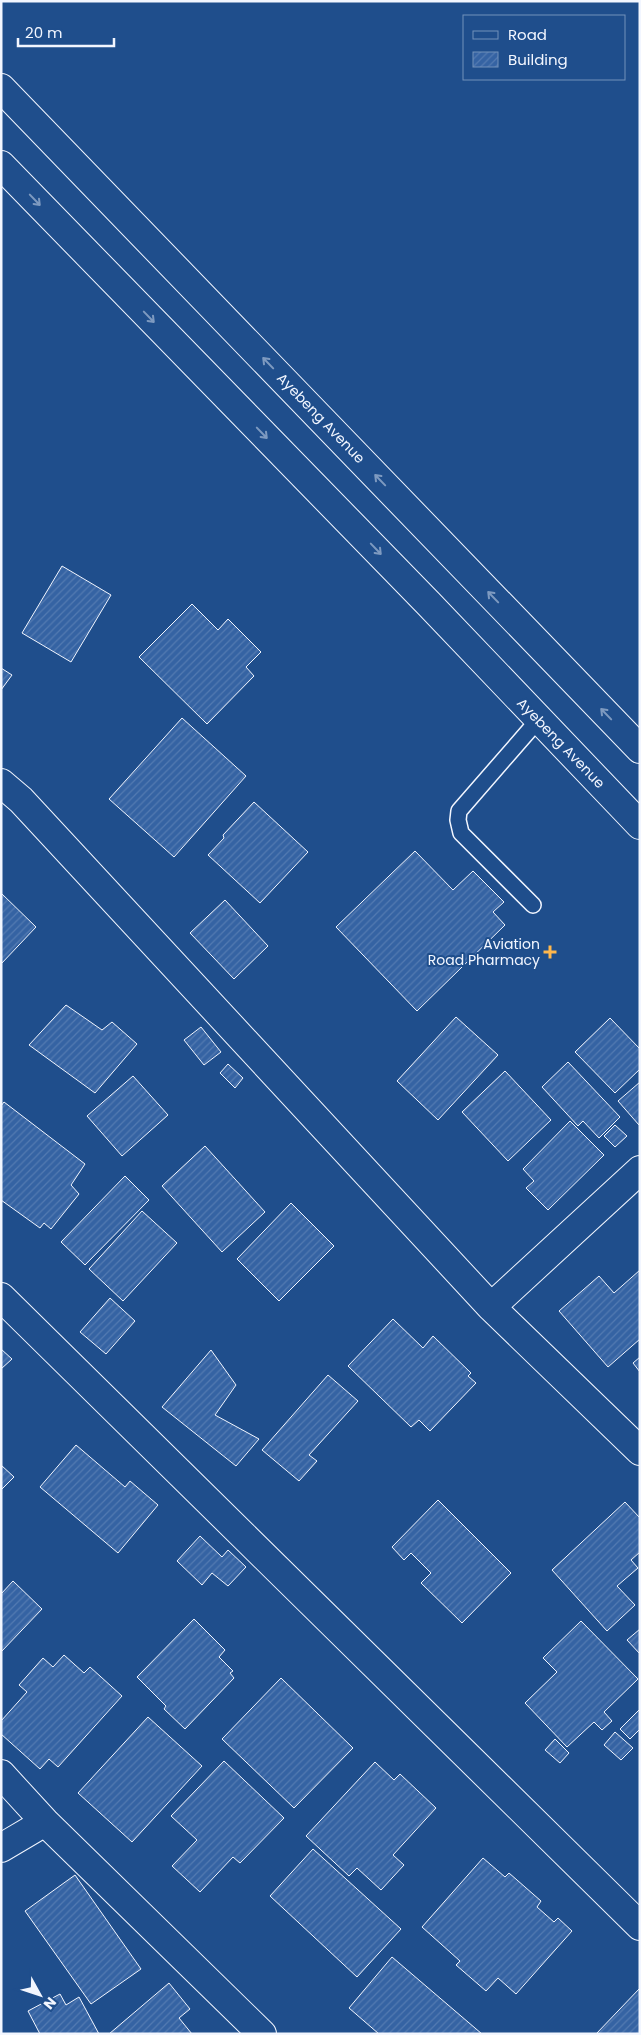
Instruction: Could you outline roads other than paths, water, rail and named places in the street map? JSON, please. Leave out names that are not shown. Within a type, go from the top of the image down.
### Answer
[{"type":"street","name":"Ayebeng Avenue","points":[[1,88],[640,749]]},
{"type":"street","name":"Ayebeng Avenue","points":[[1,166],[640,825]]},
{"type":"street","points":[[1,783],[21,800],[54,835],[491,1308],[640,1451]]},
{"type":"street","points":[[491,1308],[640,1170]]},
{"type":"street","points":[[1,1297],[640,1926]]},
{"type":"street","points":[[1,1774],[45,1822],[262,2034]]},
{"type":"street","points":[[1,1848],[45,1822]]},
{"type":"lane","points":[[533,905],[460,833],[458,820],[459,811],[539,719]]},
{"type":"place","name":"Aviation Road Pharmacy","points":[[550,952]]}]
